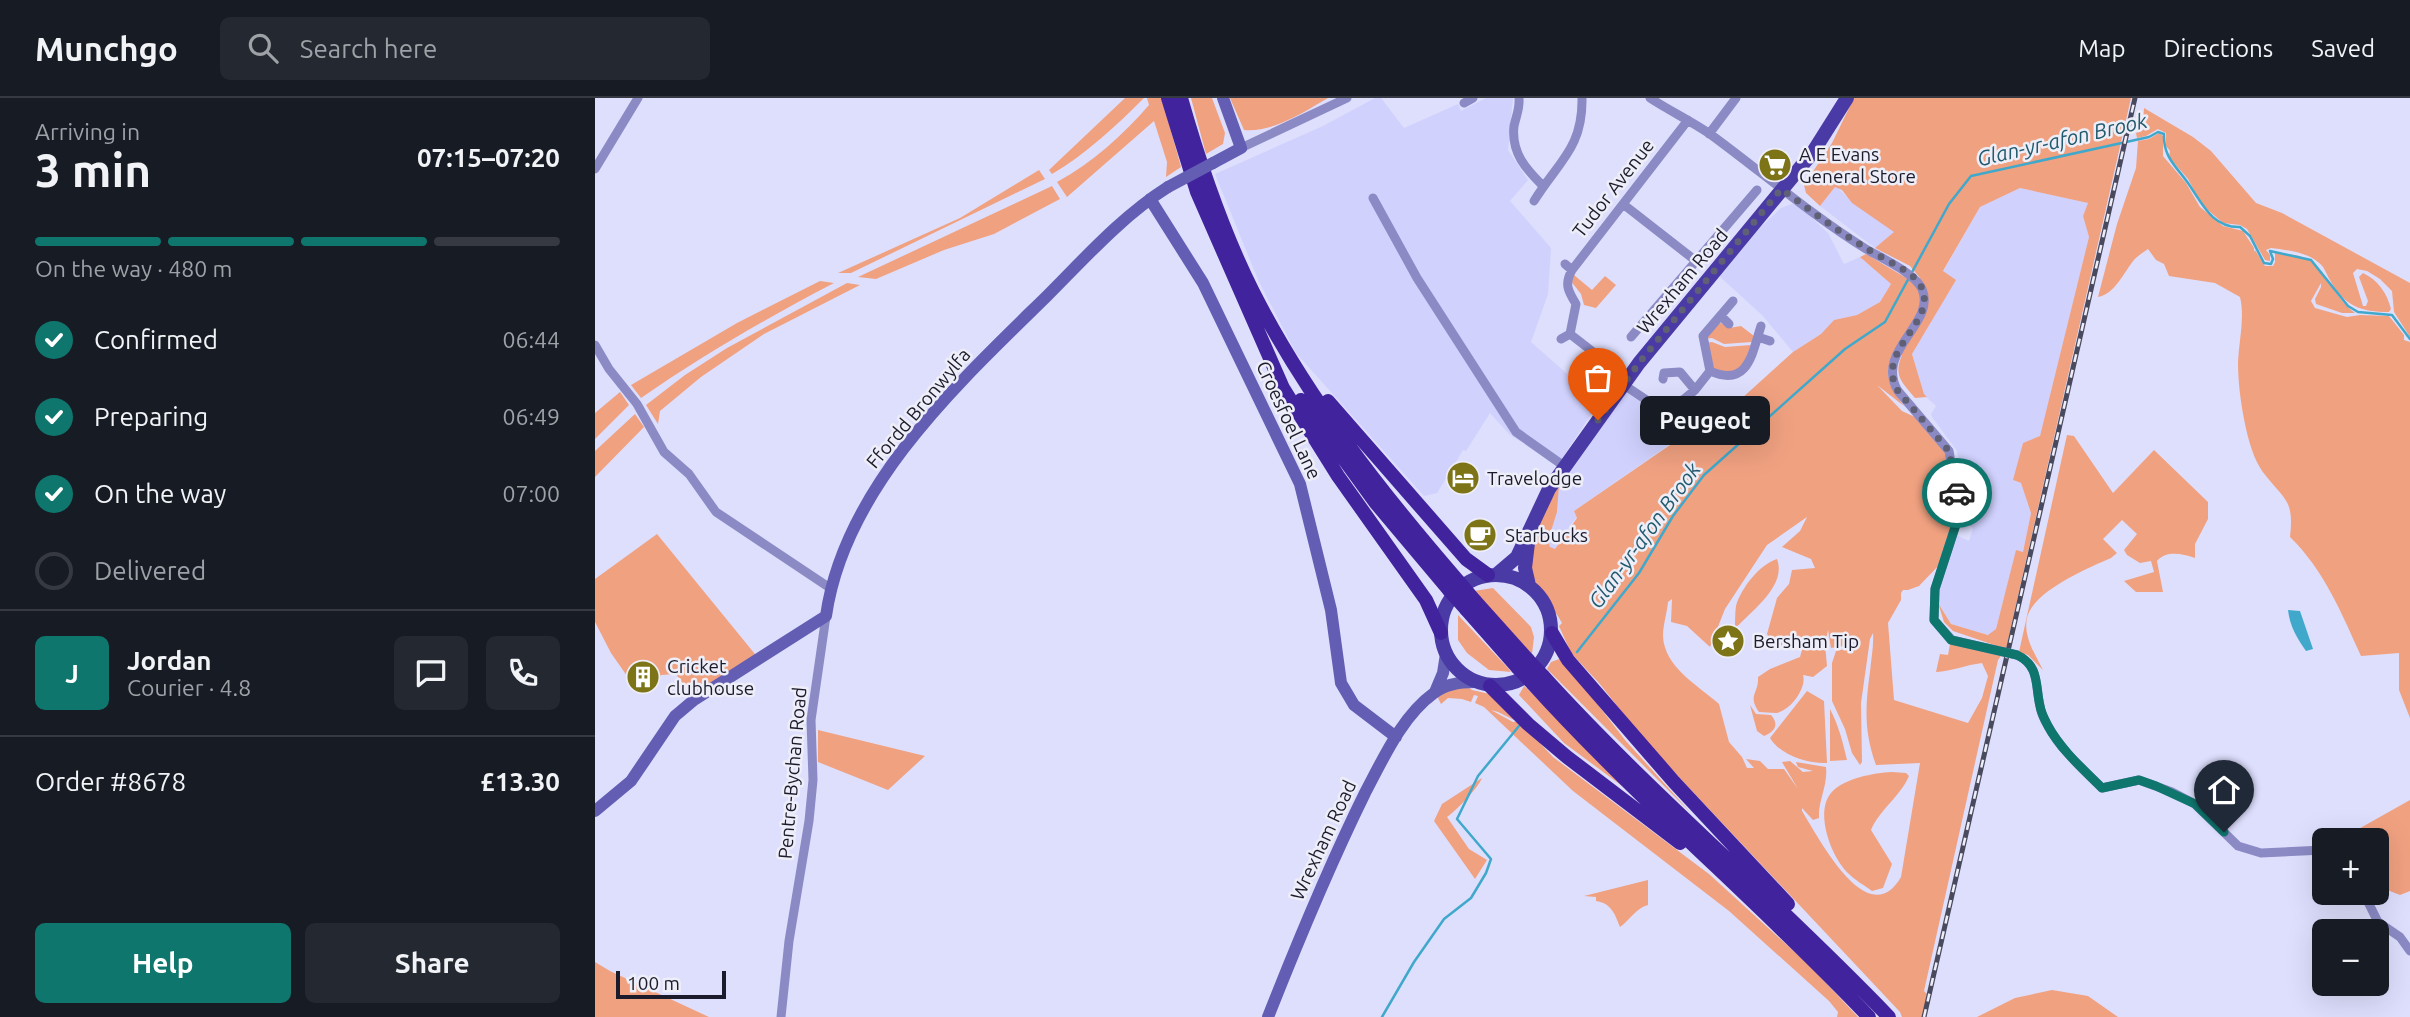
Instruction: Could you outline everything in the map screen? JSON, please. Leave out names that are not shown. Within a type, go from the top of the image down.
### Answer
[{"type":"highway","points":[[1168,98],[1197,192],[1283,388],[1306,427],[1426,600],[1441,633]]},
{"type":"highway","points":[[1181,98],[1210,193],[1253,291],[1327,414],[1454,586]]},
{"type":"highway","points":[[1263,340],[1332,445],[1375,502],[1454,586],[1620,774],[1771,916],[1869,1017]]},
{"type":"highway","points":[[1285,348],[1427,517],[1466,559],[1492,575]]},
{"type":"highway","points":[[1552,634],[1568,660],[1674,782],[1823,942],[1866,993]]},
{"type":"highway","points":[[1538,680],[1889,1017]]},
{"type":"highway","points":[[1490,686],[1528,724],[1567,757],[1650,819],[1771,916]]},
{"type":"main road","points":[[1223,98],[1241,148]]},
{"type":"main road","name":"Wrexham Road","points":[[1492,575],[1513,563],[1549,489],[1564,466],[1624,385],[1813,152],[1847,98]]},
{"type":"main road","name":"Ffordd Bronwylfa","points":[[827,616],[830,588],[870,498],[882,478],[956,386],[1100,244],[1150,199],[1241,148]]},
{"type":"main road","name":"Croesfoel Lane","points":[[1150,199],[1203,282],[1300,484],[1331,610],[1341,682],[1359,710],[1396,737]]},
{"type":"main road","name":"Wrexham Road","points":[[1529,585],[1525,559],[1531,528]]},
{"type":"main road","points":[[1492,575],[1514,577],[1529,585],[1546,606],[1552,634],[1548,651],[1539,666],[1525,678],[1508,685],[1490,686],[1475,682],[1458,670],[1446,654],[1441,633],[1442,619],[1453,595],[1475,579],[1492,575]]},
{"type":"main road","points":[[595,811],[631,781],[675,716],[694,700],[827,616]]},
{"type":"main road","name":"Wrexham Road","points":[[1268,1017],[1320,888],[1358,807],[1396,737],[1435,692],[1443,673],[1446,654]]},
{"type":"main road","points":[[1435,692],[1455,684],[1475,682]]},
{"type":"street","points":[[595,169],[638,98]]},
{"type":"street","points":[[1241,148],[1347,98]]},
{"type":"street","points":[[1519,98],[1520,109],[1514,127],[1515,149],[1524,168],[1543,186]]},
{"type":"street","points":[[1534,201],[1575,144],[1583,116],[1582,98]]},
{"type":"street","points":[[1650,98],[1663,102],[1858,244],[1911,276],[1923,291],[1924,307],[1897,352],[1892,380],[1898,391],[1949,451],[1960,512],[1935,589],[1934,620],[1951,640],[2026,659],[2038,681],[2040,708],[2049,729],[2074,760],[2102,788],[2139,780],[2195,804],[2238,846],[2261,853],[2312,850]]},
{"type":"street","points":[[1709,134],[1736,98]]},
{"type":"street","name":"Tudor Avenue","points":[[1570,334],[1576,304],[1568,290],[1566,279],[1569,267],[1623,204],[1688,120]]},
{"type":"street","points":[[1631,337],[1696,261],[1746,209],[1757,190]]},
{"type":"street","points":[[1373,198],[1417,278],[1516,432],[1564,466]]},
{"type":"street","points":[[1623,204],[1696,261]]},
{"type":"street","points":[[1624,385],[1648,401],[1683,400],[1710,371],[1703,335],[1733,301]]},
{"type":"street","points":[[1721,316],[1729,324]]},
{"type":"street","points":[[1710,371],[1724,377],[1741,372],[1750,358],[1761,326]]},
{"type":"street","points":[[1561,339],[1570,334],[1600,356]]},
{"type":"street","points":[[1758,337],[1770,341]]},
{"type":"street","points":[[595,345],[609,369],[637,404],[664,452],[689,474],[716,512],[830,588]]},
{"type":"street","points":[[1663,379],[1664,373],[1680,372],[1695,390]]},
{"type":"street","name":"Pentre-Bychan Road","points":[[781,1017],[789,941],[809,821],[813,780],[811,720],[827,616]]},
{"type":"street","points":[[2370,905],[2378,922],[2400,937],[2410,951]]},
{"type":"shaded area","points":[[1125,98],[1144,98],[1077,158],[1052,174],[1049,170]]},
{"type":"shaded area","points":[[1147,98],[1162,98],[1181,167],[1166,177],[1167,162],[1154,121],[1067,197],[1057,182],[1118,138],[1149,105]]},
{"type":"shaded area","points":[[1191,98],[1212,98],[1225,133],[1223,144],[1206,154]]},
{"type":"shaded area","points":[[1230,98],[1328,98],[1277,125],[1244,130]]},
{"type":"shaded area","points":[[1375,98],[1381,98],[1404,128],[1458,104],[1461,111],[1486,98],[1513,98],[1508,150],[1528,180],[1510,201],[1551,248],[1548,294],[1531,342],[1599,402],[1557,466],[1509,434],[1490,413],[1437,493],[1424,496],[1296,353],[1259,282],[1215,174],[1323,126]]},
{"type":"shaded area","points":[[1854,98],[2131,98],[2006,649],[1953,631],[1944,622],[1938,603],[1951,624],[1988,635],[1996,629],[2016,550],[2023,552],[2031,513],[2021,483],[2013,480],[2023,443],[2040,436],[2089,237],[2083,216],[2088,203],[2020,188],[1980,207],[1943,271],[1956,280],[1912,354],[1927,397],[1915,398],[1903,383],[1898,368],[1902,355],[1897,349],[1888,372],[1894,392],[1904,406],[1877,385],[1902,411],[1917,418],[1946,453],[1957,511],[1941,563],[1919,586],[1903,590],[1901,600],[1888,623],[1894,700],[1968,723],[1982,698],[1988,676],[1982,663],[1936,672],[1940,654],[1948,655],[1950,644],[2001,656],[1924,991],[1927,994],[1924,1017],[1902,1017],[1645,741],[1599,683],[1571,653],[1559,626],[1562,623],[1534,579],[1529,561],[1529,550],[1536,527],[1559,486],[1557,512],[1548,541],[1550,547],[1555,549],[1577,518],[1574,511],[1670,445],[1669,442],[1692,425],[1741,399],[1793,352],[1821,334],[1834,320],[1857,315],[1880,302],[1891,284],[1860,257],[1866,254],[1913,282],[1920,278],[1910,266],[1875,248],[1894,232],[1852,203],[1842,190],[1835,187],[1820,206],[1806,193],[1804,185],[1832,143]],"holes":[[[1807,517],[1800,531],[1782,547],[1811,559],[1815,568],[1792,570],[1789,584],[1777,598],[1767,634],[1773,644],[1802,650],[1800,657],[1758,677],[1754,702],[1759,712],[1774,713],[1792,704],[1800,692],[1803,675],[1813,677],[1827,666],[1825,644],[1828,630],[1831,648],[1849,645],[1849,648],[1836,651],[1832,663],[1832,701],[1852,753],[1860,765],[1861,703],[1873,633],[1867,719],[1869,741],[1876,765],[1920,763],[1901,877],[1888,892],[1874,895],[1845,876],[1802,811],[1802,808],[1813,820],[1819,818],[1826,767],[1796,762],[1798,767],[1813,771],[1803,772],[1790,761],[1782,762],[1798,789],[1784,769],[1768,769],[1760,761],[1746,759],[1754,768],[1747,768],[1742,757],[1729,742],[1719,704],[1684,675],[1669,657],[1665,647],[1663,632],[1668,602],[1672,599],[1671,622],[1687,626],[1710,647],[1725,609],[1767,545]]]},
{"type":"shaded area","points":[[2144,108],[2211,151],[2256,203],[2282,213],[2410,283],[2410,337],[2394,312],[2392,291],[2367,271],[2357,269],[2353,273],[2363,306],[2366,306],[2368,301],[2359,277],[2363,273],[2373,279],[2384,292],[2391,309],[2389,312],[2370,311],[2347,302],[2335,289],[2322,266],[2308,256],[2271,248],[2266,250],[2270,261],[2265,260],[2247,229],[2240,225],[2223,223],[2202,205],[2188,179],[2169,157],[2166,133],[2158,129],[2137,138],[2136,133],[2143,130]]},
{"type":"shaded area","points":[[2159,133],[2163,136],[2163,156],[2186,183],[2200,207],[2223,226],[2243,231],[2265,266],[2273,266],[2275,252],[2307,259],[2320,270],[2341,300],[2355,313],[2342,313],[2316,304],[2315,299],[2321,283],[2311,301],[2315,308],[2347,317],[2389,316],[2404,335],[2404,340],[2410,342],[2410,718],[2399,690],[2399,653],[2361,656],[2322,578],[2290,537],[2291,516],[2287,502],[2255,457],[2246,428],[2240,390],[2240,297],[2215,283],[2169,276],[2164,264],[2156,260],[2148,249],[2135,259],[2109,292],[2098,297],[2117,224],[2136,168],[2138,141]]},
{"type":"shaded area","points":[[1039,170],[1045,179],[851,273],[838,273],[960,218]]},
{"type":"shaded area","points":[[1052,186],[1060,199],[994,234],[944,250],[876,279],[858,277]]},
{"type":"shaded area","points":[[1836,186],[1853,203],[1895,232],[1875,248],[1820,206]]},
{"type":"shaded area","points":[[2020,188],[2088,203],[2083,216],[2089,237],[2040,437],[2023,443],[2014,481],[2021,483],[2031,513],[2023,552],[2016,551],[1996,629],[1989,635],[1951,624],[1938,603],[1938,588],[1956,535],[1969,541],[1973,528],[1963,516],[1965,490],[1957,451],[1932,417],[1936,406],[1924,395],[1912,354],[1955,281],[1943,272],[1980,207]]},
{"type":"shaded area","points":[[1792,204],[1799,206],[1828,233],[1844,264],[1860,257],[1891,284],[1880,302],[1857,315],[1834,320],[1821,334],[1793,352],[1762,315],[1719,276],[1749,238],[1781,208]]},
{"type":"shaded area","points":[[1574,275],[1592,290],[1605,276],[1616,285],[1596,308],[1584,305],[1581,294],[1570,280]]},
{"type":"shaded area","points":[[820,281],[834,283],[736,337],[641,398],[631,385],[737,323]]},
{"type":"shaded area","points":[[847,283],[860,285],[764,334],[701,377],[660,411],[658,424],[646,405],[685,375],[727,348]]},
{"type":"shaded area","points":[[1721,323],[1729,328],[1741,326],[1754,336],[1752,342],[1724,344],[1712,338],[1705,339],[1717,324]]},
{"type":"shaded area","points":[[1712,342],[1725,347],[1751,345],[1743,365],[1735,372],[1715,371],[1705,343]]},
{"type":"shaded area","points":[[1625,391],[1650,406],[1666,409],[1679,407],[1692,425],[1670,444],[1574,511],[1577,517],[1555,549],[1550,548],[1548,541],[1557,512],[1559,486]]},
{"type":"shaded area","points":[[620,392],[629,405],[595,439],[595,413]]},
{"type":"shaded area","points":[[635,414],[644,427],[595,477],[595,451]]},
{"type":"shaded area","points":[[2067,435],[2074,436],[2113,493],[2154,450],[2208,502],[2208,519],[2195,544],[2195,558],[2170,554],[2157,561],[2163,592],[2136,592],[2124,581],[2154,572],[2151,561],[2140,563],[2127,555],[2124,550],[2137,534],[2122,520],[2103,539],[2117,553],[2050,590],[2031,608],[2027,618],[2027,631],[2043,670],[2028,655],[2019,652]]},
{"type":"shaded area","points":[[657,534],[759,659],[694,700],[676,674],[661,675],[644,689],[634,686],[611,653],[595,622],[595,579]]},
{"type":"shaded area","points":[[1777,559],[1779,569],[1773,588],[1735,629],[1736,606],[1742,592],[1758,571]]},
{"type":"shaded area","points":[[1493,588],[1531,627],[1534,637],[1532,654],[1474,591]]},
{"type":"shaded area","points":[[2288,610],[2300,611],[2313,649],[2306,651],[2300,642],[2292,627]]},
{"type":"shaded area","points":[[1458,615],[1511,672],[1489,670],[1467,653],[1458,640]]},
{"type":"shaded area","points":[[1562,658],[1625,740],[1691,813],[1547,669],[1551,662]]},
{"type":"shaded area","points":[[1465,685],[1472,690],[1494,695],[1517,719],[1491,710],[1513,722],[1519,721],[1553,757],[1709,874],[1810,966],[1858,1017],[1837,1017],[1838,1012],[1829,1001],[1729,911],[1573,791],[1484,707],[1475,703],[1478,696],[1474,695],[1471,702],[1448,698],[1441,704],[1438,698],[1448,688]]},
{"type":"shaded area","points":[[1524,686],[1633,794],[1564,743],[1519,695]]},
{"type":"shaded area","points":[[1807,691],[1824,701],[1827,763],[1811,762],[1787,754],[1770,738]]},
{"type":"shaded area","points":[[1750,705],[1756,714],[1771,715],[1775,728],[1771,732],[1764,736],[1757,731]]},
{"type":"shaded area","points":[[1830,709],[1838,728],[1847,760],[1830,761]]},
{"type":"shaded area","points":[[818,730],[925,756],[888,790],[818,762]]},
{"type":"shaded area","points":[[1906,773],[1909,776],[1871,830],[1892,864],[1883,888],[1872,891],[1849,874],[1837,858],[1827,835],[1824,812],[1831,793],[1843,784],[1868,775]]},
{"type":"shaded area","points":[[1482,778],[1466,799],[1447,817],[1469,849],[1487,860],[1475,879],[1434,821],[1442,804]]},
{"type":"shaded area","points":[[2410,800],[2410,891],[2400,895],[2389,891],[2389,828],[2360,828]]},
{"type":"shaded area","points":[[1648,880],[1648,905],[1620,927],[1609,907],[1596,901],[1596,897],[1584,896]]},
{"type":"shaded area","points":[[595,962],[610,971],[709,1017],[595,1017]]},
{"type":"shaded area","points":[[2052,990],[2088,996],[2118,1017],[1977,1017],[2015,998]]},
{"type":"waterway","name":"Glan-yr-afon Brook","points":[[1577,652],[1639,573],[1673,516],[1704,475],[1845,349],[1885,322],[1949,204],[1971,176],[2149,137],[2158,132],[2164,134],[2171,161],[2203,206],[2215,219],[2240,227],[2250,236],[2264,263],[2271,264],[2273,259],[2270,251],[2311,260],[2348,306],[2358,312],[2392,315],[2410,339]]},
{"type":"waterway","points":[[1382,1017],[1414,962],[1444,919],[1471,898],[1486,873],[1491,859],[1457,819],[1478,776],[1519,726]]},
{"type":"railway","points":[[1924,1017],[2135,98]]},
{"type":"way so far","points":[[1598,420],[1639,363],[1781,189],[1858,244],[1917,280],[1923,291],[1924,307],[1897,352],[1892,380],[1898,391],[1949,451],[1957,493]]},
{"type":"place","name":"A E Evans General Store","points":[[1775,165]]},
{"type":"place","name":"Peugeot","points":[[1598,420]]},
{"type":"place","name":"Travelodge","points":[[1463,478]]},
{"type":"place","name":"Starbucks","points":[[1480,535]]},
{"type":"place","name":"Bersham Tip","points":[[1728,641]]},
{"type":"place","name":"Cricket clubhouse","points":[[643,677]]},
{"type":"route","points":[[1957,493],[1960,512],[1935,589],[1934,620],[1951,640],[2026,659],[2038,681],[2040,708],[2049,729],[2074,760],[2102,788],[2139,780],[2156,786],[2195,804],[2224,832]]}]
